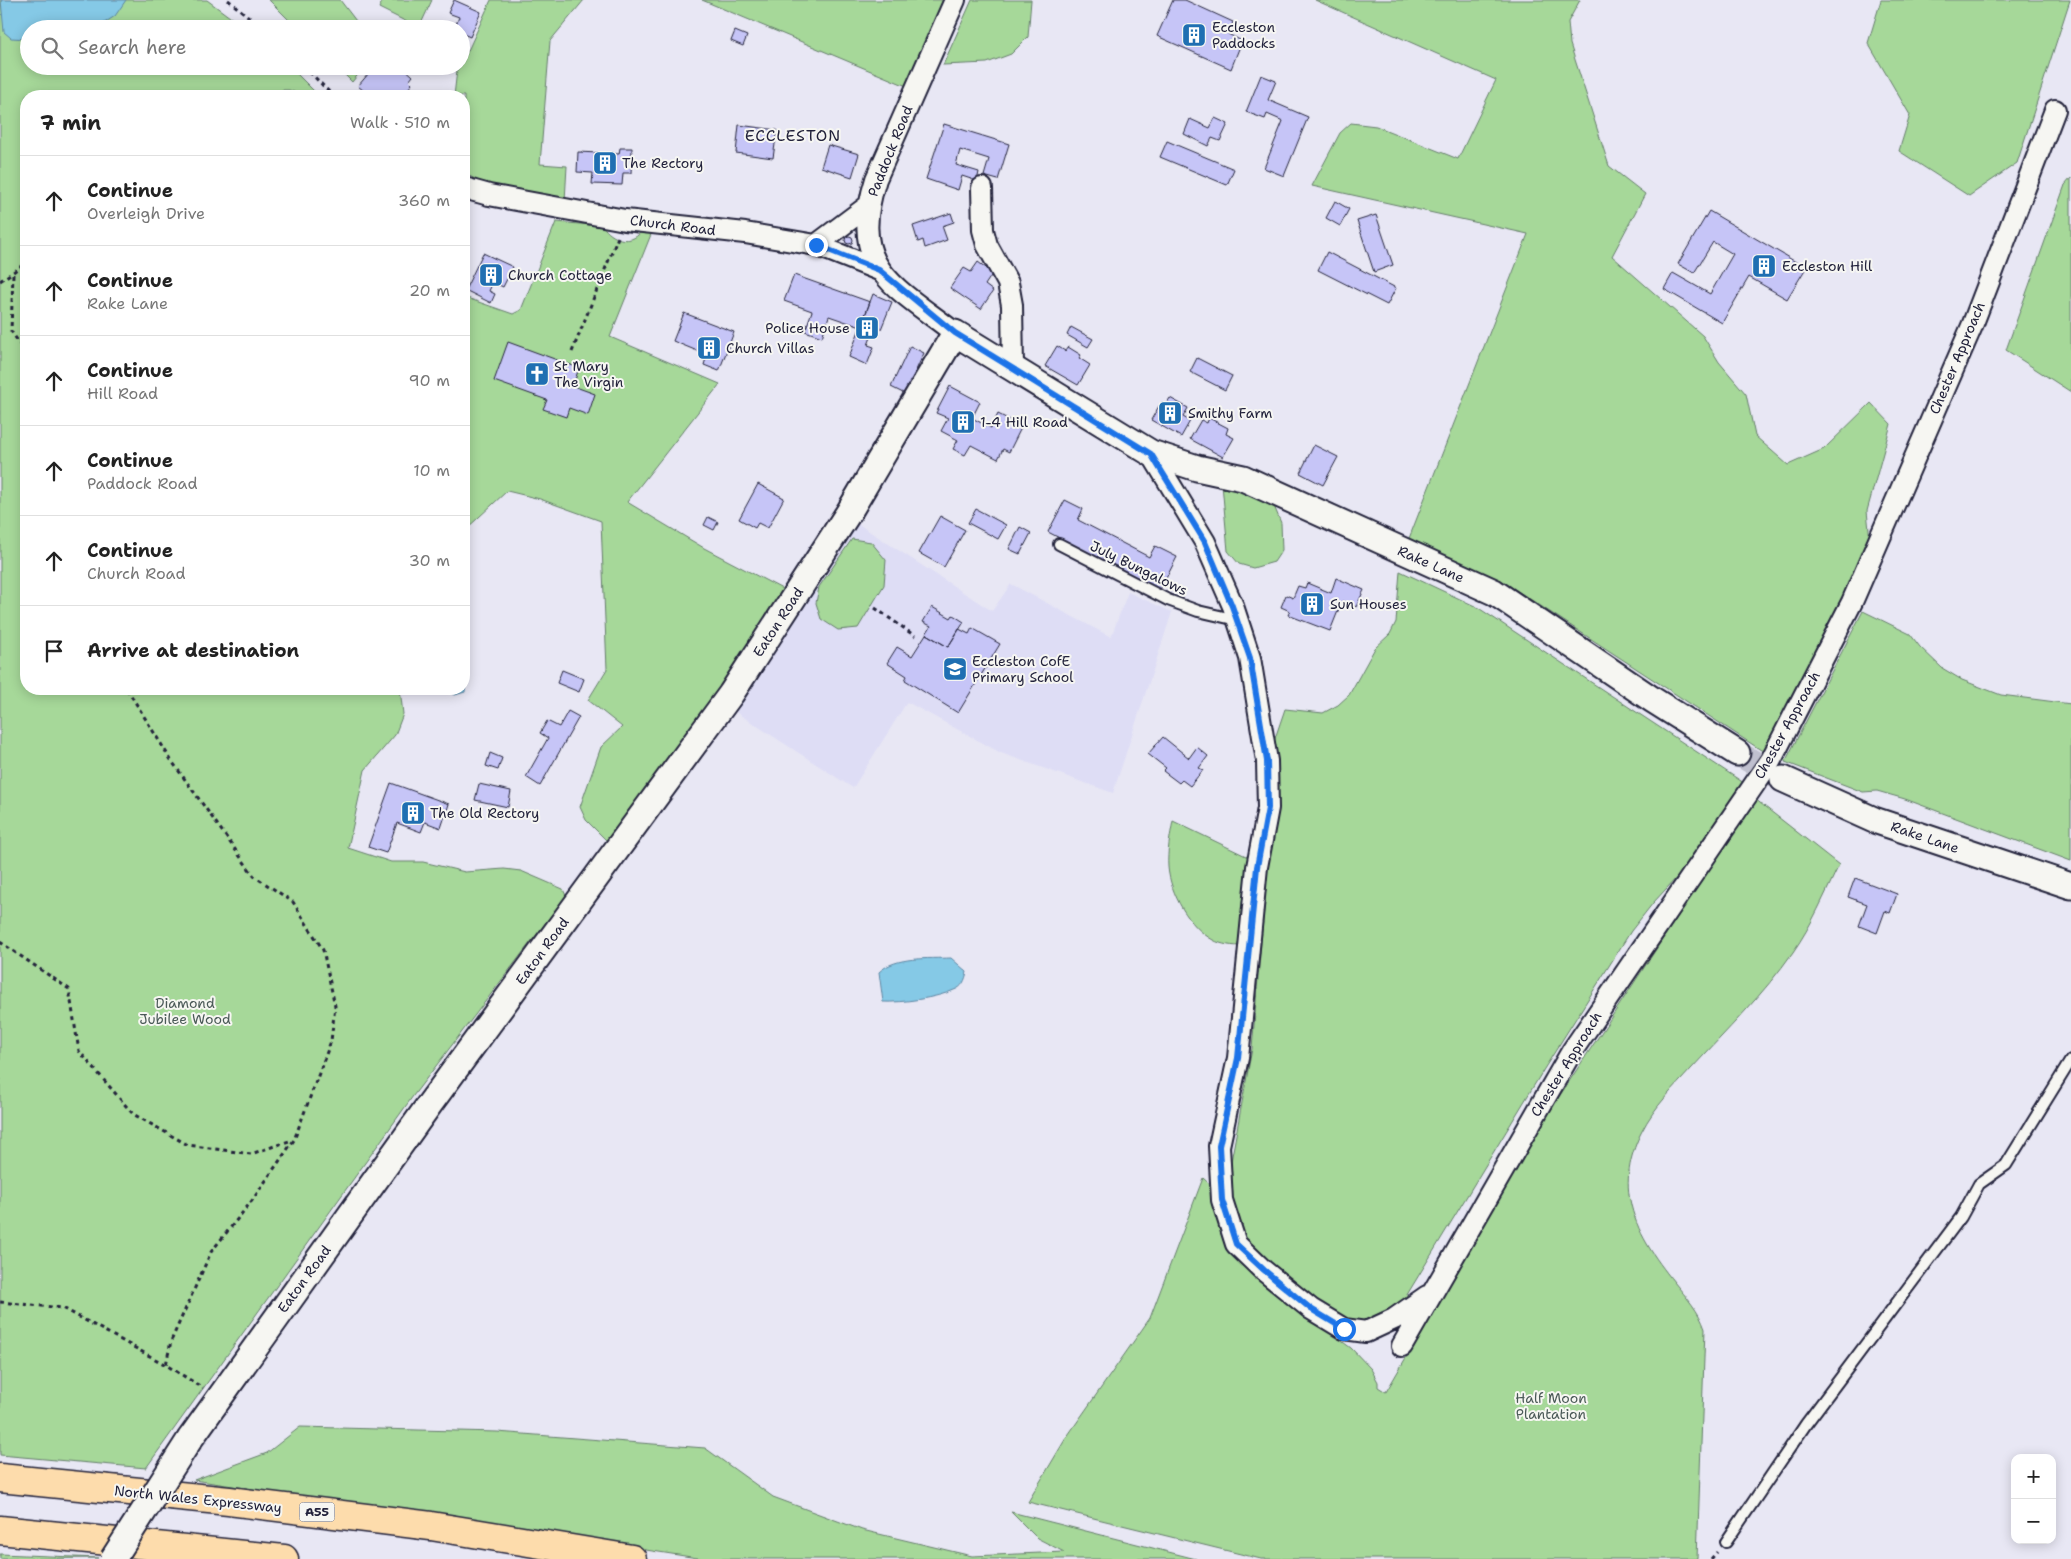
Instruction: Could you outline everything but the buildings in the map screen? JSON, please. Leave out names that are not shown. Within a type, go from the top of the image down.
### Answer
[{"type":"highway","name":"North Wales Expressway","points":[[0,1478],[229,1501],[431,1526],[632,1559]]},
{"type":"highway","points":[[0,1530],[284,1559]]},
{"type":"street","name":"Paddock Road","points":[[955,0],[876,178],[868,206],[867,227],[870,253],[879,270],[908,297],[955,333]]},
{"type":"street","name":"Chester Approach","points":[[1402,1346],[1572,1051],[1772,760],[1852,602],[1972,326],[2055,110]]},
{"type":"street","points":[[982,188],[983,230],[987,244],[1008,283],[1012,305],[1012,368]]},
{"type":"street","name":"Church Road","points":[[470,190],[489,195],[625,220],[745,233],[816,245],[879,270]]},
{"type":"street","points":[[816,245],[868,206]]},
{"type":"street","name":"Rake Lane","points":[[955,333],[1151,454],[1197,468],[1243,478],[1494,592],[1653,700],[1737,754]]},
{"type":"street","name":"Eaton Road","points":[[113,1559],[218,1398],[731,694],[849,512],[955,333]]},
{"type":"street","points":[[1151,454],[1205,542],[1237,620],[1250,658],[1262,719],[1267,761],[1268,808],[1257,867],[1238,1058],[1219,1146],[1222,1200],[1236,1244],[1311,1309],[1344,1329],[1366,1332],[1394,1319],[1433,1292]]},
{"type":"street","name":"Rake Lane","points":[[1783,780],[1874,820],[2071,886]]},
{"type":"lane","name":"July Bungalows","points":[[1059,544],[1168,600],[1198,611],[1237,620]]},
{"type":"lane","points":[[1726,1542],[1806,1424],[1961,1217],[1979,1184],[2006,1165],[2071,1060]]},
{"type":"path","points":[[228,0],[253,20]]},
{"type":"path","points":[[313,75],[327,90]]},
{"type":"path","points":[[572,352],[625,220]]},
{"type":"path","points":[[0,281],[20,268]]},
{"type":"path","points":[[13,274],[11,331],[20,345]]},
{"type":"path","points":[[875,608],[915,636]]},
{"type":"path","points":[[131,695],[171,760],[254,876],[293,902],[323,950],[335,1006],[331,1041],[294,1140],[251,1202],[211,1252],[171,1341],[166,1365]]},
{"type":"path","points":[[0,942],[69,989],[79,1051],[133,1114],[188,1145],[251,1154],[294,1140]]},
{"type":"path","points":[[0,1302],[63,1308],[166,1365],[218,1398]]},
{"type":"shaded area","name":"Eccleston CofE Primary School","points":[[855,522],[992,611],[1011,584],[1111,637],[1128,592],[1172,612],[1113,793],[1001,753],[907,702],[853,788],[731,709]]},
{"type":"green space","name":"Diamond Jubilee Wood","points":[[0,0],[207,0],[234,20],[20,20],[20,75],[298,75],[313,90],[20,90],[20,695],[401,695],[403,714],[395,735],[365,770],[348,848],[391,862],[423,862],[465,872],[504,869],[521,871],[563,889],[566,896],[413,1096],[146,1468],[0,1455]]},
{"type":"green space","points":[[269,0],[340,0],[355,20],[289,20]]},
{"type":"green space","points":[[383,0],[432,0],[423,20],[403,20],[379,8]]},
{"type":"green space","points":[[491,0],[584,0],[550,41],[540,164],[567,166],[565,201],[490,187],[470,176],[470,90],[455,90],[456,75],[470,75],[470,46]]},
{"type":"green space","points":[[702,0],[945,0],[909,87]]},
{"type":"green space","points":[[972,0],[1031,0],[1028,37],[1011,54],[987,63],[943,65]]},
{"type":"green space","points":[[1315,0],[1580,0],[1568,22],[1570,44],[1609,166],[1645,194],[1612,256],[1703,336],[1719,362],[1746,394],[1755,436],[1788,465],[1824,449],[1871,403],[1891,424],[1867,511],[1870,540],[1821,648],[1764,752],[1510,586],[1408,541],[1528,234],[1312,186],[1340,133],[1351,123],[1376,126],[1458,159],[1496,80]]},
{"type":"green space","points":[[1881,0],[2070,0],[2017,163],[1969,196],[1899,151],[1910,115],[1868,43]]},
{"type":"green space","points":[[345,75],[358,75],[352,82]]},
{"type":"green space","points":[[2071,178],[2071,392],[2006,350],[2065,185]]},
{"type":"green space","points":[[556,222],[603,226],[606,231],[626,240],[632,239],[641,232],[652,232],[610,337],[720,384],[627,502],[704,548],[784,590],[695,725],[610,844],[586,820],[580,807],[601,747],[622,727],[588,700],[607,669],[601,521],[540,499],[507,491],[470,525],[470,299],[513,314],[521,310]]},
{"type":"green space","points":[[1222,484],[1272,501],[1281,523],[1282,550],[1274,562],[1253,568],[1239,564],[1228,551]]},
{"type":"green space","points":[[852,539],[871,542],[886,560],[884,585],[858,628],[838,630],[821,619],[816,603],[819,587]]},
{"type":"green space","points":[[1400,571],[1477,607],[1744,783],[1692,861],[1653,903],[1631,931],[1544,1069],[1385,1331],[1328,1315],[1247,1243],[1236,1221],[1227,1183],[1252,1049],[1269,849],[1271,750],[1285,709],[1323,713],[1338,705],[1349,695],[1375,648],[1390,634],[1396,622]]},
{"type":"green space","points":[[1863,611],[1910,634],[1920,647],[1942,668],[1962,680],[2001,695],[2071,704],[2071,861],[1905,799],[1877,791],[1863,792],[1785,762]]},
{"type":"green space","name":"Half Moon Plantation","points":[[1755,799],[1839,865],[1806,931],[1782,968],[1652,1114],[1635,1147],[1628,1182],[1633,1212],[1647,1244],[1696,1310],[1705,1329],[1697,1559],[1261,1559],[1028,1502],[1066,1438],[1150,1318],[1203,1178],[1216,1190],[1275,1292],[1351,1348],[1371,1369],[1378,1382],[1378,1387],[1386,1392],[1547,1115]]},
{"type":"green space","points":[[1173,821],[1250,858],[1243,946],[1228,945],[1213,940],[1196,927],[1182,908],[1172,888],[1168,867],[1168,850]]},
{"type":"green space","points":[[300,1427],[497,1432],[705,1448],[773,1497],[862,1530],[972,1556],[1064,1552],[1037,1538],[1011,1512],[1196,1559],[704,1559],[194,1480],[267,1453]]},
{"type":"green space","points":[[0,1554],[98,1558],[0,1559]]},
{"type":"water","points":[[1,0],[126,0],[115,16],[109,20],[20,20],[20,38],[11,38],[4,32]]},
{"type":"water","points":[[951,958],[967,972],[963,983],[957,989],[919,999],[883,1002],[879,972],[886,967],[894,963],[913,959]]},
{"type":"tunnel","points":[[1737,753],[1783,779]]},
{"type":"place","name":"Eccleston Paddocks","points":[[1194,35]]},
{"type":"place","name":"The Rectory","points":[[605,163]]},
{"type":"place","name":"Eccleston Hill","points":[[1764,266]]},
{"type":"place","name":"Church Cottage","points":[[491,275]]},
{"type":"place","name":"Police House","points":[[867,328]]},
{"type":"place","name":"Church Villas","points":[[709,348]]},
{"type":"place","name":"St Mary The Virgin","points":[[537,374]]},
{"type":"place","name":"Smithy Farm","points":[[1170,413]]},
{"type":"place","name":"1-4 Hill Road","points":[[963,422]]},
{"type":"place","name":"Sun Houses","points":[[1312,604]]},
{"type":"place","name":"Eccleston CofE Primary School","points":[[955,669]]},
{"type":"place","name":"The Old Rectory","points":[[413,813]]},
{"type":"district","name":"ECCLESTON","points":[[793,135]]},
{"type":"route","points":[[816,245],[879,270],[908,297],[955,333],[1151,454],[1205,542],[1232,606],[1250,658],[1262,719],[1267,761],[1268,808],[1257,867],[1238,1058],[1219,1146],[1222,1200],[1236,1244],[1311,1309],[1344,1329]]}]
